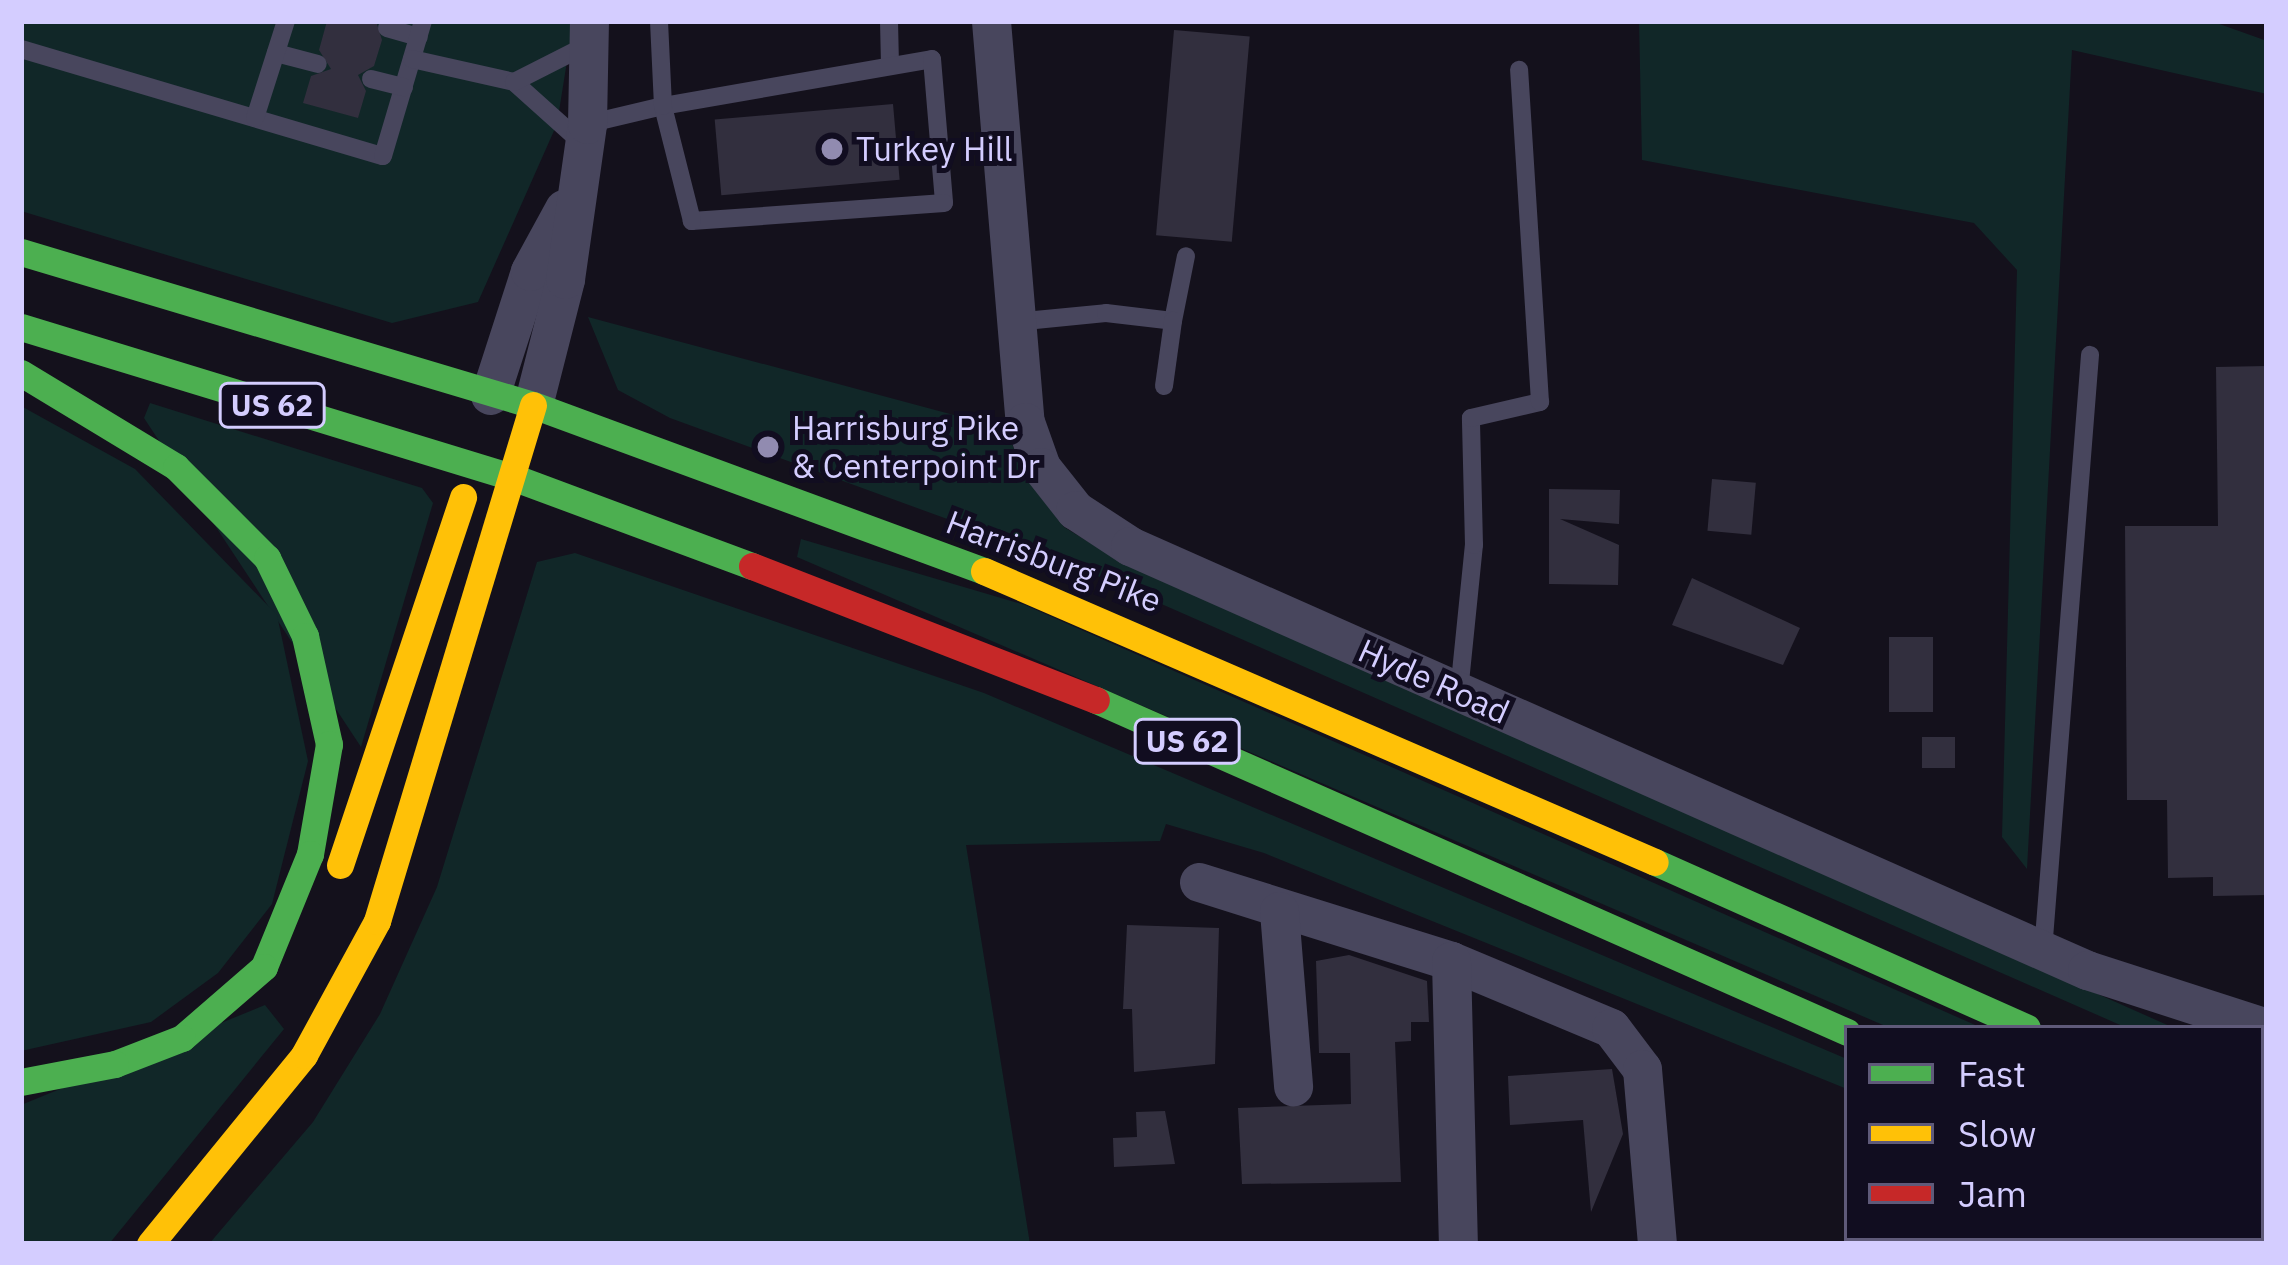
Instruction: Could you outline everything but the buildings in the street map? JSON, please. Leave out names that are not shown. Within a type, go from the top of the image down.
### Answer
[{"type":"main road","name":"Harrisburg Pike","points":[[21,252],[533,405],[1100,613],[2020,1025]]},
{"type":"main road","name":"US 62","points":[[21,327],[515,478],[1002,659],[1844,1032]]},
{"type":"main road","points":[[21,373],[134,439],[214,502],[267,558],[305,636],[326,725],[324,799],[264,967]]},
{"type":"main road","points":[[21,1082],[115,1064],[182,1038],[264,967],[320,906],[354,839],[472,467],[490,395]]},
{"type":"main road","points":[[150,1244],[304,1054],[377,921],[515,478],[533,405]]},
{"type":"street","name":"Hyde Road","points":[[992,21],[1015,322],[1031,444],[1076,510],[1130,546],[2043,951],[2212,1018],[2250,1025]]},
{"type":"street","points":[[533,405],[565,279],[570,200],[585,133],[589,32]]},
{"type":"street","points":[[490,395],[530,272],[570,200]]},
{"type":"street","points":[[1199,882],[1451,961],[1590,1017],[1635,1049],[1657,1244]]},
{"type":"street","points":[[1280,911],[1293,1086]]},
{"type":"street","points":[[1451,961],[1458,1244]]},
{"type":"lane","points":[[255,118],[286,21]]},
{"type":"lane","points":[[412,59],[514,82],[585,133],[663,106],[932,59],[944,203],[692,221],[663,106],[659,21]]},
{"type":"lane","points":[[889,21],[890,66]]},
{"type":"lane","points":[[21,49],[383,156],[421,29],[387,28]]},
{"type":"lane","points":[[514,82],[589,32]]},
{"type":"lane","points":[[276,53],[318,64]]},
{"type":"lane","points":[[1459,692],[1474,545],[1471,418],[1540,402],[1519,70]]},
{"type":"lane","points":[[371,79],[404,87]]},
{"type":"lane","points":[[1164,386],[1186,256]]},
{"type":"lane","points":[[1015,322],[1106,314],[1173,321]]},
{"type":"lane","points":[[2043,951],[2090,356]]},
{"type":"green space","points":[[21,21],[570,21],[571,36],[557,124],[478,302],[392,323],[21,211]]},
{"type":"green space","points":[[1639,21],[2211,21],[2267,41],[2267,94],[2072,50],[2027,869],[2002,837],[2017,270],[1974,223],[1642,160]]},
{"type":"green space","points":[[588,317],[1006,429],[1026,478],[1064,527],[1100,549],[2167,1025],[2120,1025],[1068,563],[670,418],[618,390]]},
{"type":"green space","points":[[150,403],[422,488],[433,503],[361,747],[144,418]]},
{"type":"green space","points":[[21,406],[135,469],[277,615],[308,761],[272,904],[218,973],[151,1022],[21,1051]]},
{"type":"green space","points":[[801,539],[1025,605],[1975,1025],[1883,1025],[797,557]]},
{"type":"green space","points":[[575,553],[984,693],[1844,1058],[1844,1088],[1264,853],[1166,824],[1160,841],[966,845],[1030,1244],[209,1244],[313,1122],[380,1014],[437,887],[537,562]]},
{"type":"green space","points":[[265,1005],[284,1029],[109,1244],[21,1244],[21,1105]]},
{"type":"traffic: fast","points":[[21,252],[533,405],[984,571]]},
{"type":"traffic: fast","points":[[21,327],[515,478],[752,566]]},
{"type":"traffic: fast","points":[[21,373],[176,467],[267,558],[305,636],[329,744],[310,854],[264,967],[182,1038],[115,1064],[21,1082]]},
{"type":"traffic: fast","points":[[1096,700],[1844,1031]]},
{"type":"traffic: fast","points":[[1655,862],[2020,1025]]},
{"type":"traffic: slow","points":[[150,1244],[304,1055],[377,921],[533,405]]},
{"type":"traffic: slow","points":[[340,865],[463,497]]},
{"type":"traffic: slow","points":[[984,571],[1655,862]]},
{"type":"traffic: jam","points":[[752,566],[1096,700]]},
{"type":"place","name":"Turkey Hill","points":[[832,149]]},
{"type":"place","name":"Harrisburg Pike & Centerpoint Dr","points":[[768,447]]}]
